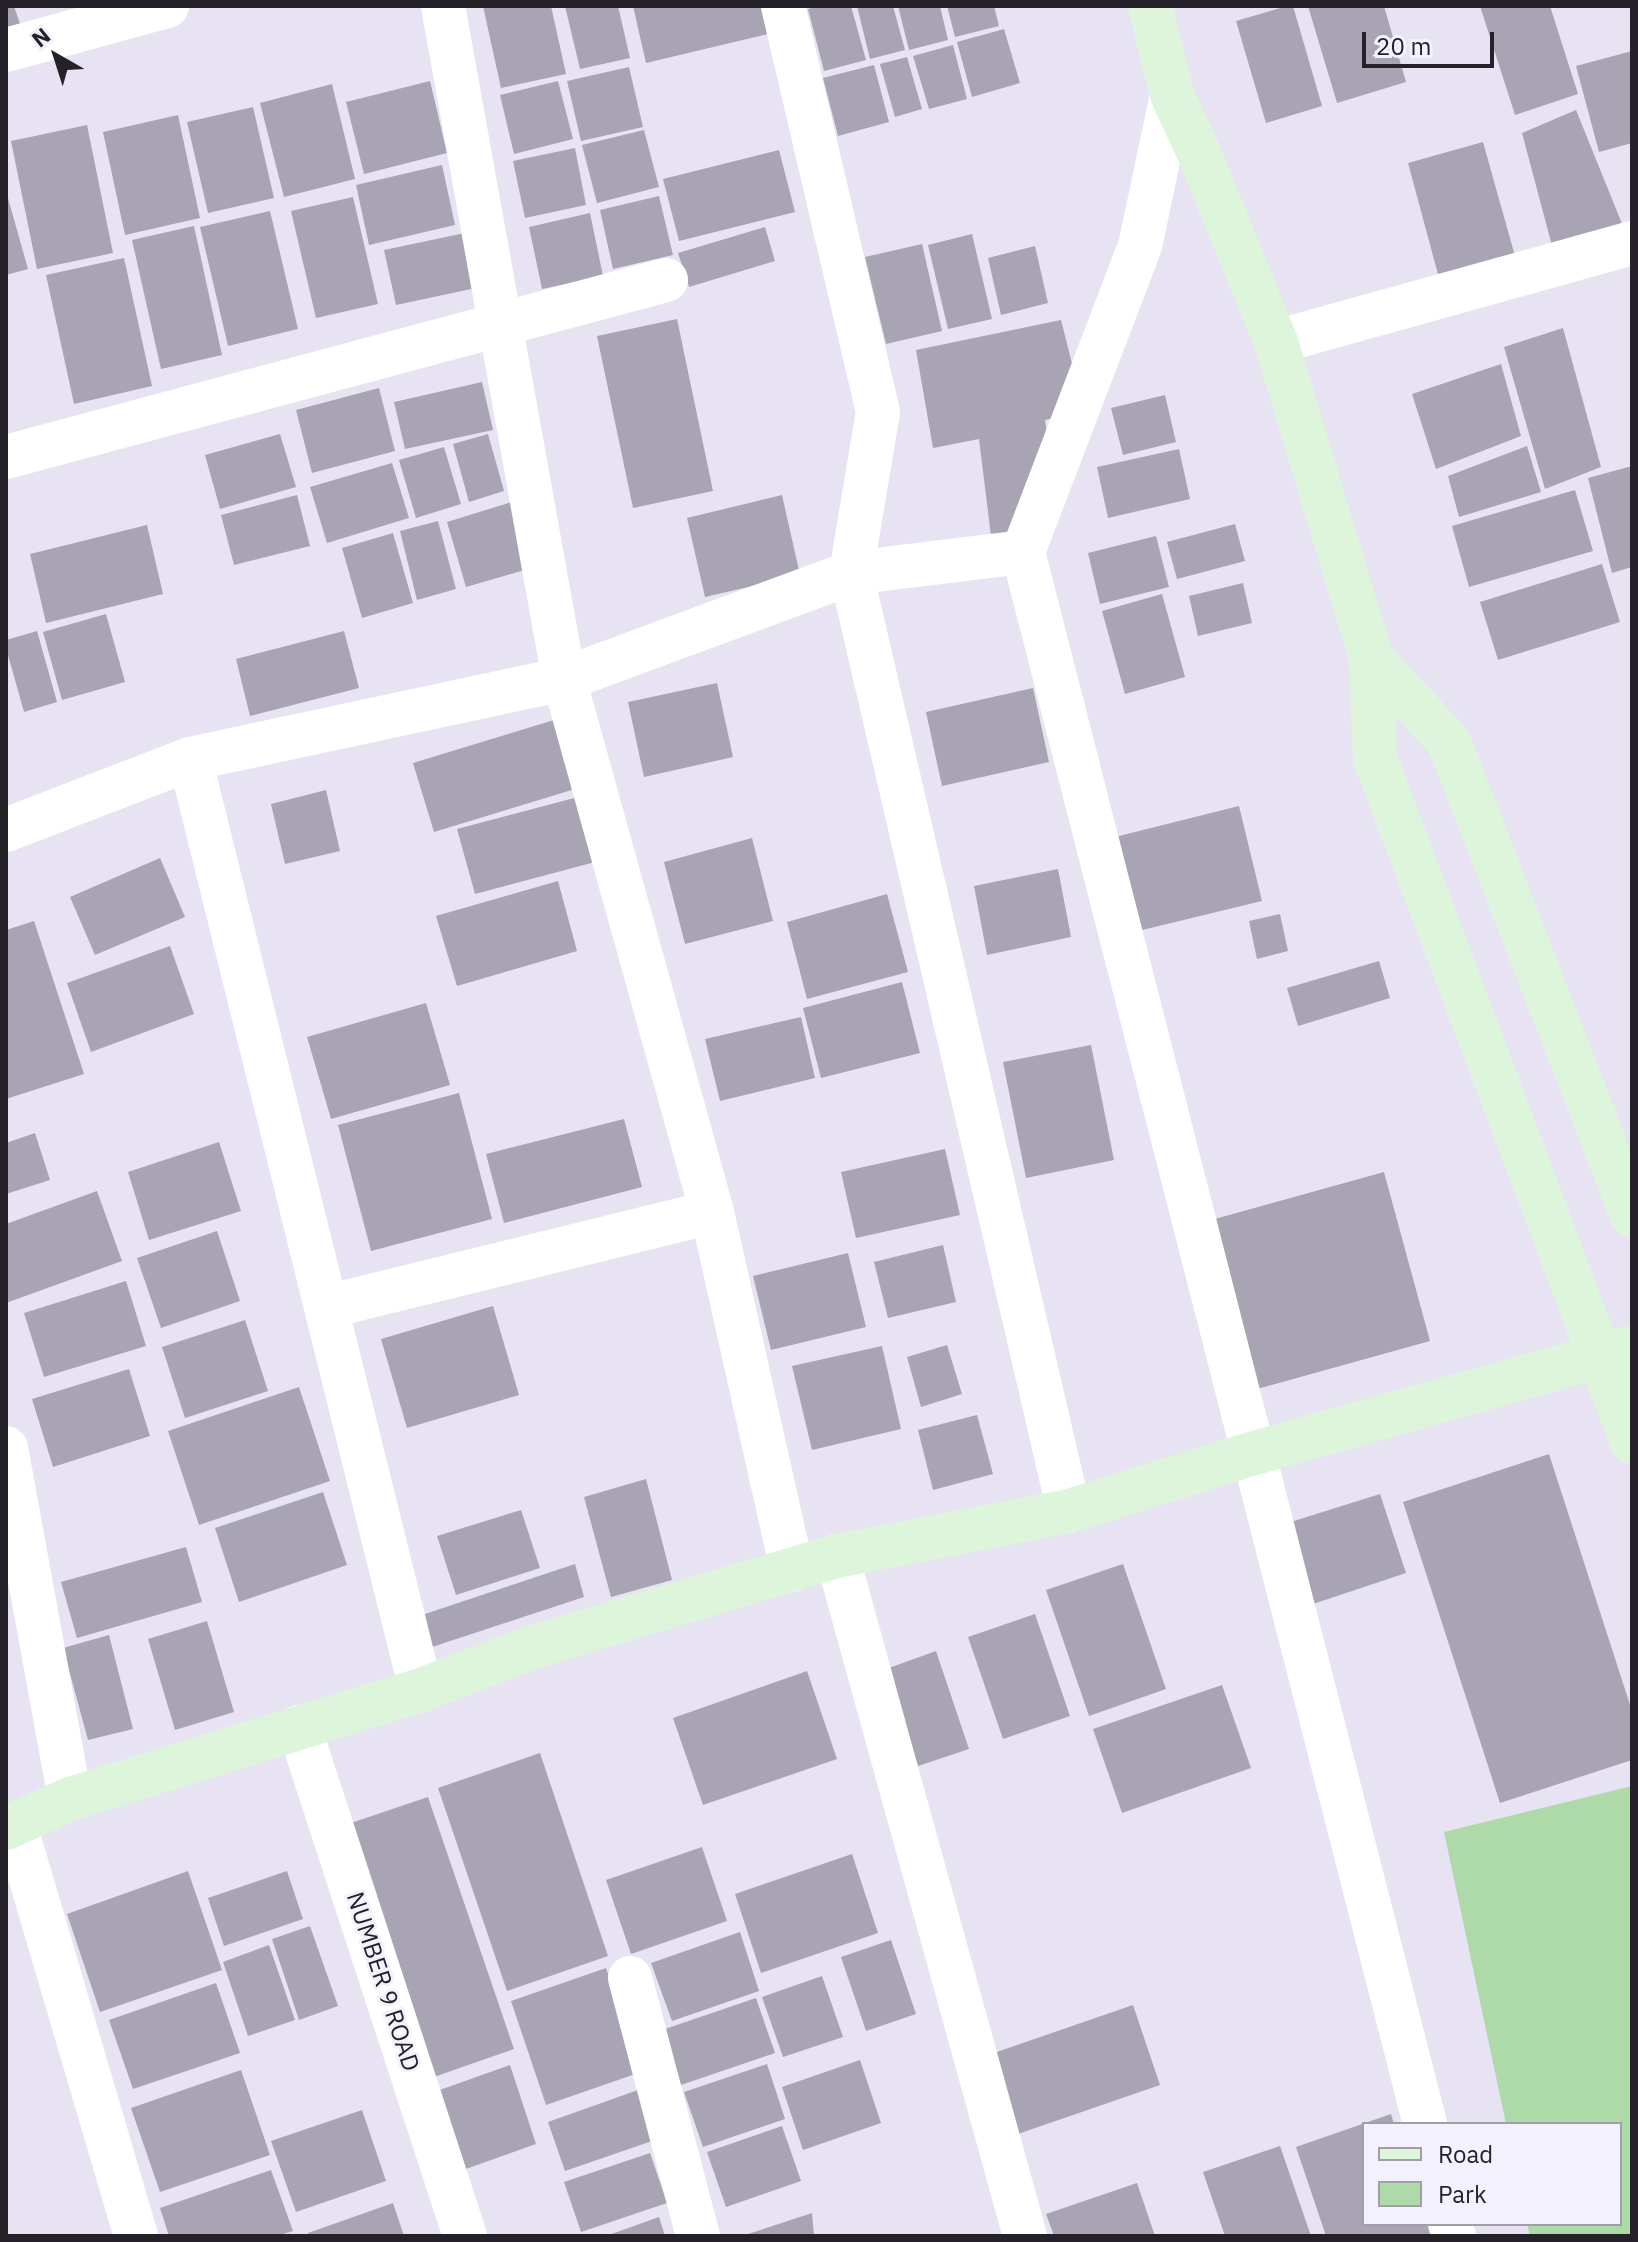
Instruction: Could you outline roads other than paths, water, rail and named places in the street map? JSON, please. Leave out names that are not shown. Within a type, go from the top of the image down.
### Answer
[{"type":"street","points":[[6,50],[80,18],[167,6]]},
{"type":"street","points":[[443,6],[564,679],[712,1212],[792,1570]]},
{"type":"street","points":[[783,6],[878,412],[851,573],[1069,1511]]},
{"type":"street","points":[[1150,6],[1172,95],[1276,342],[1371,658],[1375,758],[1616,1351],[1632,1442]]},
{"type":"street","points":[[1172,95],[1140,246],[1023,552],[1424,2122]]},
{"type":"street","points":[[1276,342],[1632,243]]},
{"type":"street","points":[[6,457],[666,280]]},
{"type":"street","points":[[6,830],[190,759],[564,679],[851,573],[1023,552]]},
{"type":"street","points":[[1371,658],[1449,742],[1632,1215]]},
{"type":"street","points":[[190,759],[421,1690]]},
{"type":"street","points":[[326,1307],[712,1212]]},
{"type":"street","points":[[136,2236],[11,1826],[70,1799],[421,1690],[533,1647],[837,1556],[1069,1511],[1254,1453],[1616,1351]]},
{"type":"street","points":[[8,1468],[70,1799]]},
{"type":"street","points":[[837,1556],[1025,2236]]},
{"type":"street","name":"NUMBER 9 ROAD","points":[[299,1727],[465,2236]]},
{"type":"street","points":[[630,1978],[698,2236]]}]
